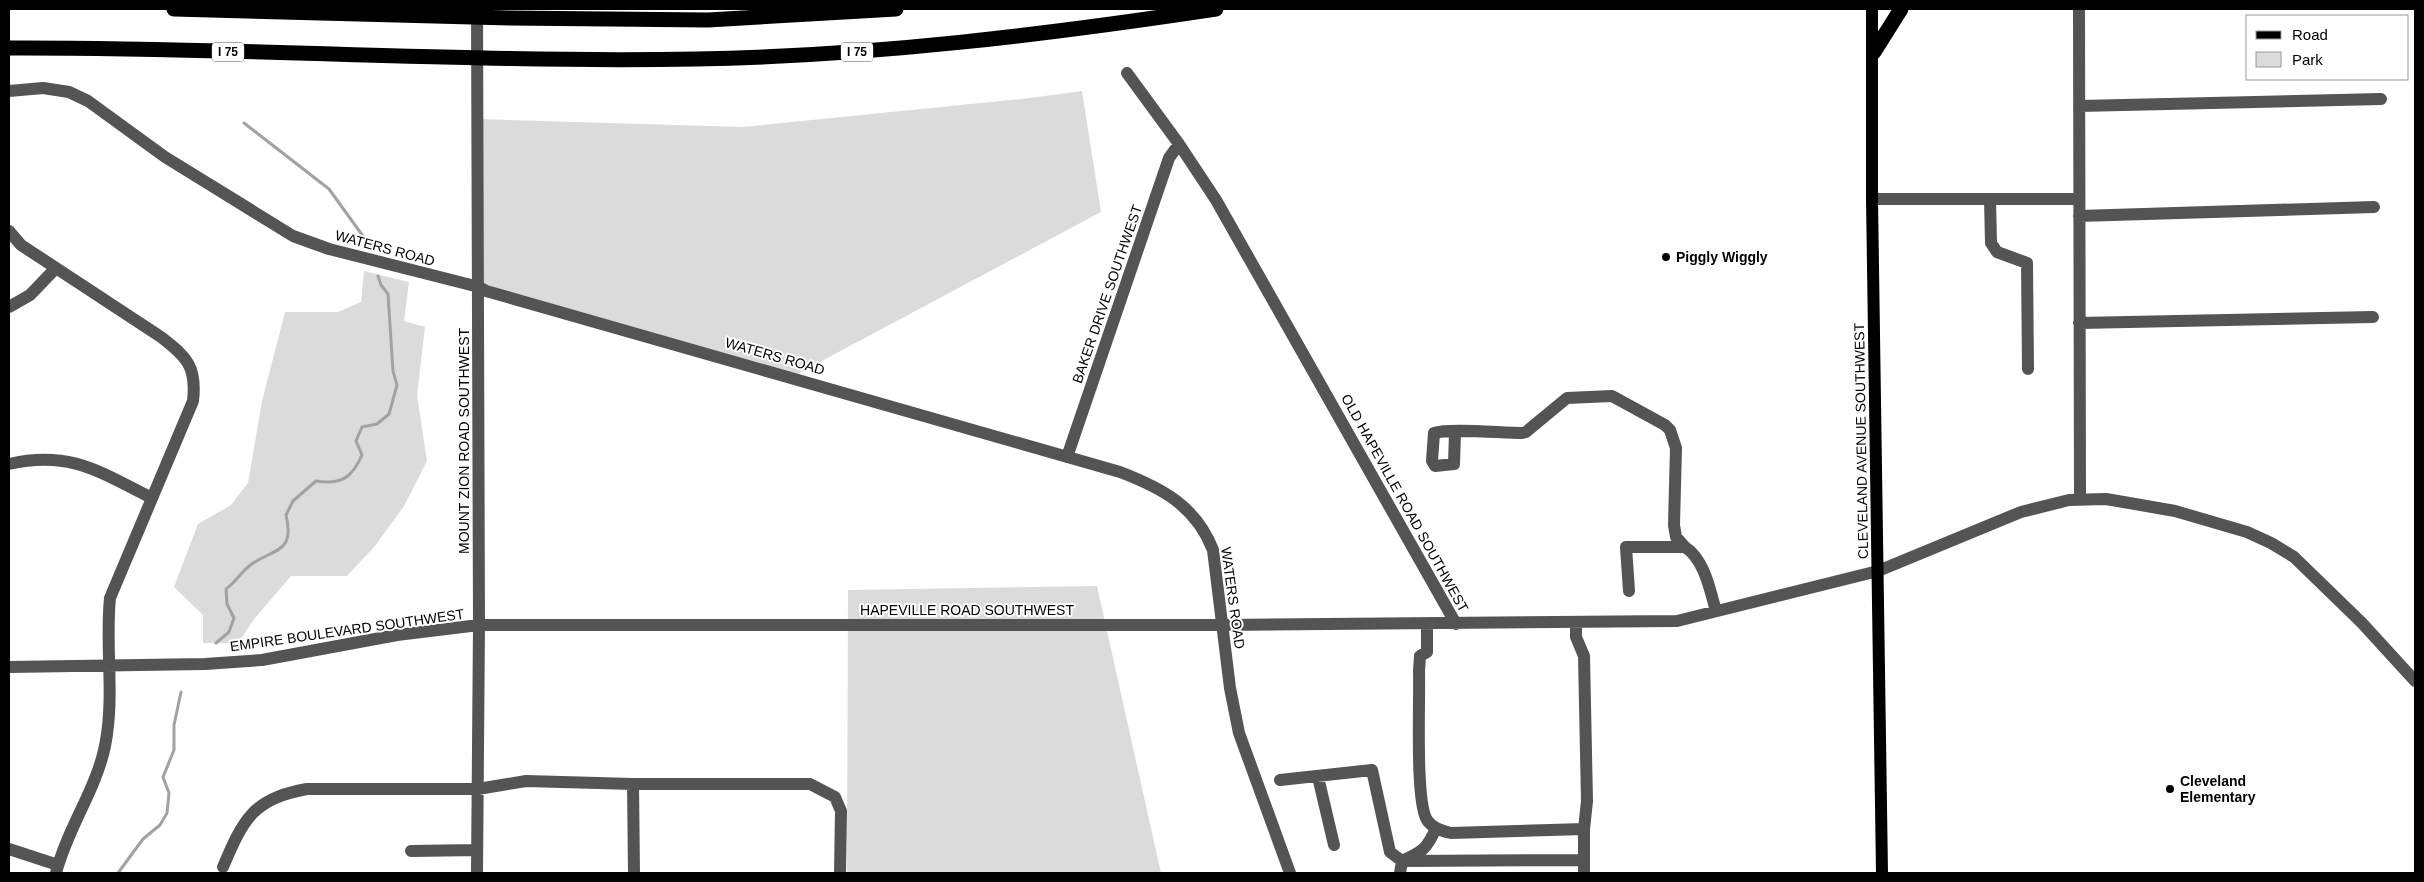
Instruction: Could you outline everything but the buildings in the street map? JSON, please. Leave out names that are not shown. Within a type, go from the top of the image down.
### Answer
[{"type":"highway","points":[[174,9],[510,18],[708,20],[896,9]]},
{"type":"highway","name":"I 75","points":[[9,48],[496,58],[696,59],[841,54],[987,41],[1216,9]]},
{"type":"highway","points":[[1874,52],[1901,9]]},
{"type":"main road","name":"CLEVELAND AVENUE SOUTHWEST","points":[[1872,9],[1874,52],[1872,199],[1882,873]]},
{"type":"street","name":"MOUNT ZION ROAD SOUTHWEST","points":[[477,9],[479,287],[477,873]]},
{"type":"street","points":[[2079,9],[2080,499]]},
{"type":"street","name":"OLD HAPEVILLE ROAD SOUTHWEST","points":[[1127,73],[1179,144],[1249,257],[1456,624],[1676,621],[1878,571],[2021,512],[2080,499],[2106,499],[2175,511],[2247,532],[2271,543],[2294,557],[2362,623],[2415,681]]},
{"type":"street","name":"WATERS ROAD","points":[[9,91],[43,88],[70,92],[88,101],[165,157],[293,236],[329,249],[479,287],[486,291],[1067,457],[1144,481],[1172,497],[1195,516],[1206,532],[1213,550],[1230,688],[1239,733],[1290,873]]},
{"type":"street","points":[[2079,106],[2381,99]]},
{"type":"street","name":"BAKER DRIVE SOUTHWEST","points":[[1067,457],[1169,158],[1179,144]]},
{"type":"street","points":[[1872,199],[2079,199]]},
{"type":"street","points":[[1990,199],[1990,243],[1998,252],[2027,263],[2028,370]]},
{"type":"street","points":[[2079,216],[2374,208]]},
{"type":"street","points":[[9,231],[21,245],[181,352],[191,367],[195,383],[194,401],[110,598],[108,619],[111,666],[110,717],[104,748],[57,869],[9,849]]},
{"type":"street","points":[[9,307],[30,295],[55,268]]},
{"type":"street","points":[[2080,323],[2373,317]]},
{"type":"street","points":[[1455,432],[1522,434],[1567,398],[1612,396],[1665,424],[1674,439],[1676,448],[1674,524],[1676,537],[1693,555],[1706,577],[1716,612]]},
{"type":"street","points":[[9,464],[44,458],[66,460],[86,466],[152,498]]},
{"type":"street","points":[[1629,591],[1626,547],[1685,547]]},
{"type":"street","points":[[1576,622],[1576,638],[1584,656],[1587,802],[1584,829],[1584,873]]},
{"type":"street","points":[[1427,624],[1427,652],[1420,656],[1419,671],[1421,800],[1428,821],[1436,828],[1450,833],[1584,829]]},
{"type":"street","name":"HAPEVILLE ROAD SOUTHWEST","points":[[479,625],[1456,624]]},
{"type":"street","name":"EMPIRE BOULEVARD SOUTHWEST","points":[[9,667],[204,664],[262,660],[397,635],[479,625]]},
{"type":"street","points":[[1280,780],[1372,770],[1390,852],[1401,867]]},
{"type":"street","points":[[1318,777],[1334,845]]},
{"type":"street","points":[[223,867],[237,835],[248,818],[265,803],[285,793],[308,789],[478,789],[526,781],[633,784],[810,784],[820,787],[836,797],[841,811],[840,873]]},
{"type":"street","points":[[633,784],[634,873]]},
{"type":"street","points":[[1401,867],[1430,844],[1436,828]]},
{"type":"street","points":[[411,851],[477,850]]},
{"type":"street","points":[[1401,867],[1584,860]]},
{"type":"green space","points":[[1082,91],[1101,212],[788,379],[476,282],[479,119],[743,127]]},
{"type":"green space","points":[[364,271],[409,282],[404,321],[425,327],[417,395],[427,461],[404,506],[375,546],[347,576],[291,576],[255,618],[238,643],[203,643],[203,615],[174,587],[198,524],[231,505],[248,483],[262,401],[285,312],[338,312],[361,302]]},
{"type":"green space","points":[[1097,586],[1161,873],[847,873],[848,590]]},
{"type":"waterway","points":[[244,123],[329,189],[373,250]]},
{"type":"waterway","points":[[216,643],[229,632],[234,618],[227,604],[226,589],[248,567],[279,549],[284,544],[288,528],[286,515],[293,501],[316,481],[339,481],[350,474],[362,455],[356,441],[362,427],[377,424],[389,414],[397,385],[393,371],[388,294],[381,285],[378,276]]},
{"type":"waterway","points":[[118,873],[143,839],[160,825],[167,813],[169,793],[163,777],[174,750],[174,725],[181,692]]},
{"type":"place","name":"Piggly Wiggly","points":[[1666,257]]},
{"type":"place","name":"Cleveland Elementary","points":[[2170,789]]}]
